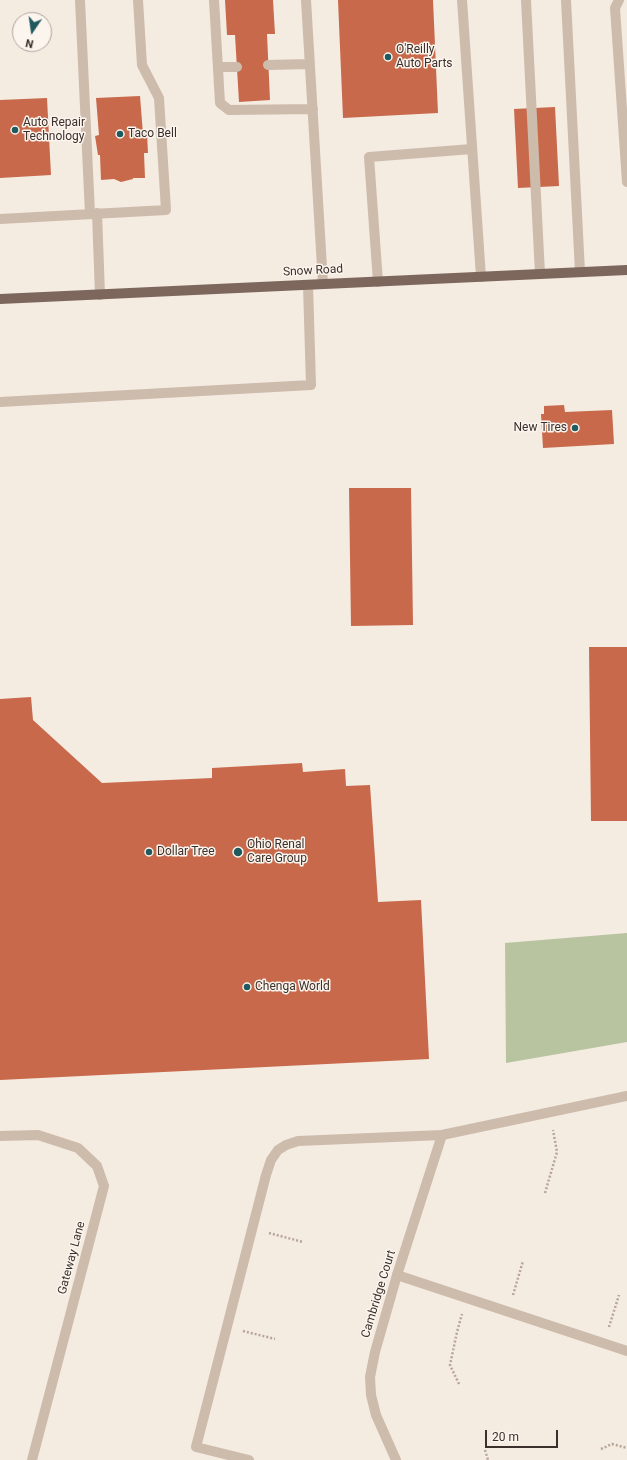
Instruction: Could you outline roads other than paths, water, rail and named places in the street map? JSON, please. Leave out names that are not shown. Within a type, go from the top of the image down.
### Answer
[{"type":"main road","name":"Snow Road","points":[[0,299],[627,270]]},
{"type":"street","points":[[80,0],[93,214],[100,295]]},
{"type":"street","points":[[0,219],[166,210],[159,98],[142,65],[138,0]]},
{"type":"street","points":[[214,0],[220,103],[229,110],[313,110]]},
{"type":"street","points":[[306,0],[323,284]]},
{"type":"street","points":[[462,0],[481,277]]},
{"type":"street","points":[[526,0],[540,274]]},
{"type":"street","points":[[566,0],[580,272]]},
{"type":"street","points":[[619,0],[615,8],[627,182]]},
{"type":"street","points":[[268,65],[310,64]]},
{"type":"street","points":[[218,67],[237,66]]},
{"type":"street","points":[[378,282],[368,156],[472,149]]},
{"type":"street","points":[[0,402],[311,385],[308,285]]},
{"type":"street","points":[[249,1460],[196,1447],[271,1160],[278,1150],[286,1145],[298,1141],[442,1135],[627,1096]]},
{"type":"street","name":"Gateway Lane","points":[[0,1136],[38,1135],[78,1148],[96,1166],[104,1186],[32,1460]]},
{"type":"street","name":"Cambridge Court","points":[[396,1460],[376,1415],[371,1395],[370,1377],[375,1352],[397,1275],[442,1135]]},
{"type":"street","points":[[397,1275],[627,1351]]},
{"type":"place","name":"O'Reilly Auto Parts","points":[[388,57]]},
{"type":"place","name":"Auto Repair Technology","points":[[15,130]]},
{"type":"place","name":"Taco Bell","points":[[120,134]]},
{"type":"place","name":"New Tires","points":[[575,428]]},
{"type":"place","name":"Dollar Tree","points":[[149,852]]},
{"type":"place","name":"Ohio Renal Care Group","points":[[238,852]]},
{"type":"place","name":"Chenga World","points":[[247,987]]}]
